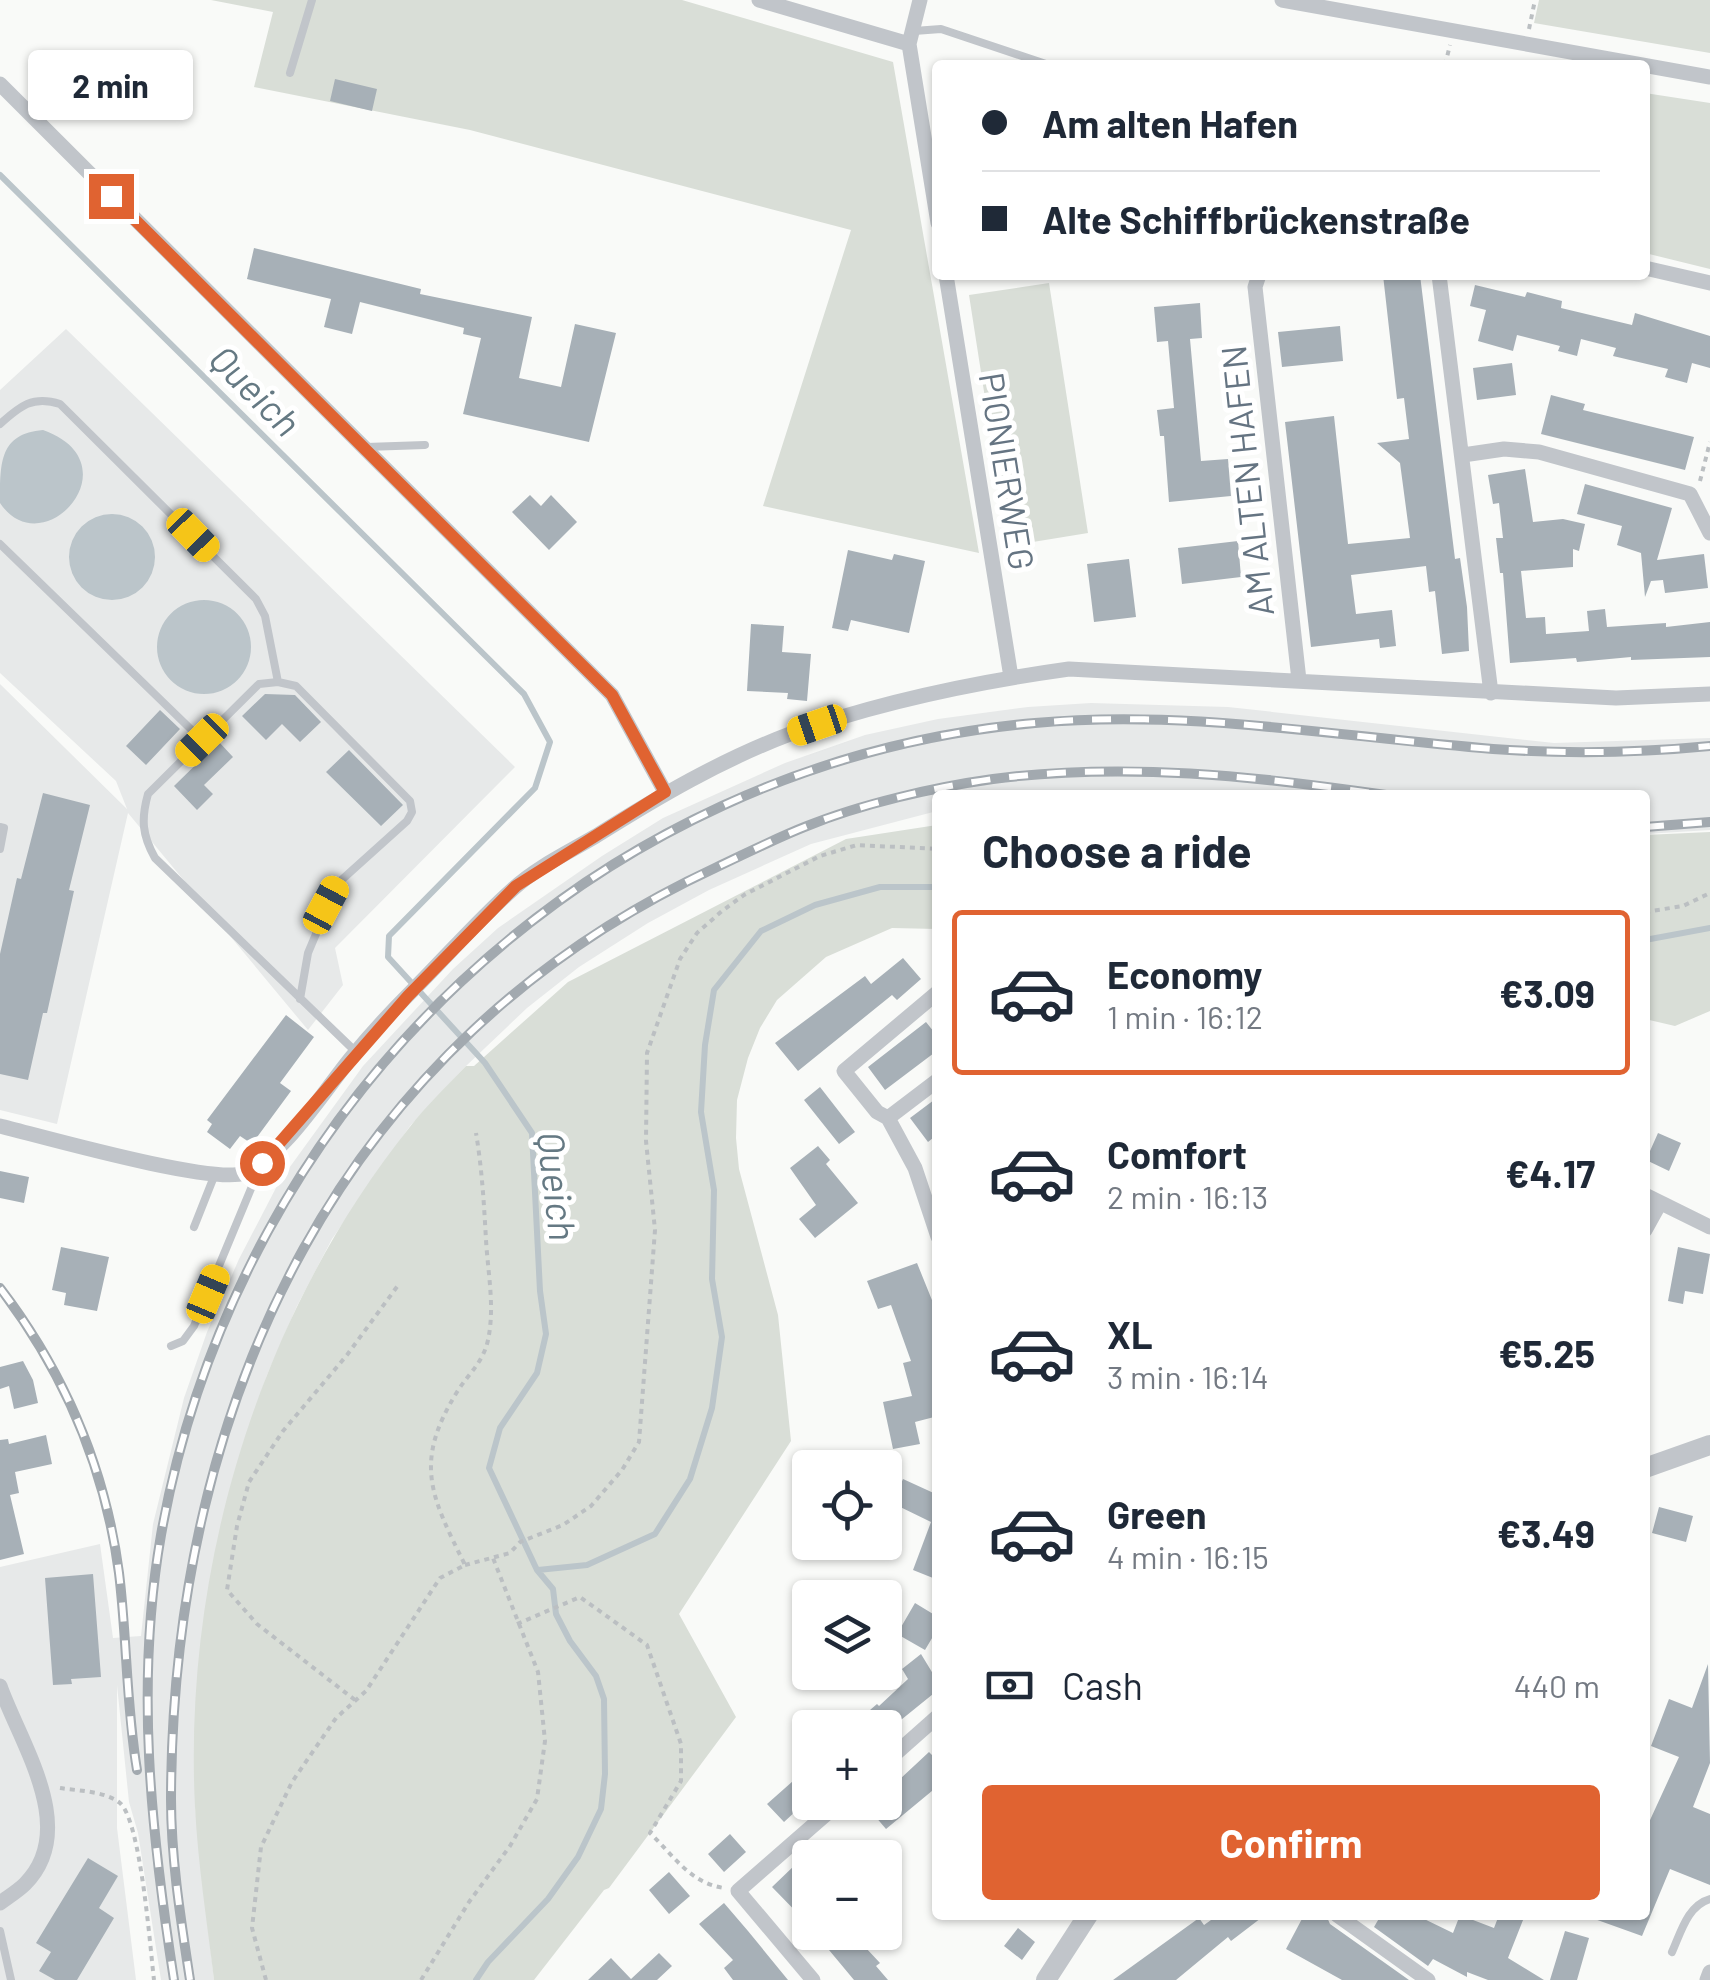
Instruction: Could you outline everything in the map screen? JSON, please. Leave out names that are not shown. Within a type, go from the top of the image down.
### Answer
[{"type":"street","points":[[759,0],[910,37]]},
{"type":"street","points":[[920,0],[910,37],[932,184]]},
{"type":"street","points":[[1282,0],[1618,60]]},
{"type":"street","points":[[1650,66],[1710,77]]},
{"type":"street","points":[[0,84],[612,695],[665,792]]},
{"type":"street","points":[[1650,269],[1710,283]]},
{"type":"street","name":"PIONIERWEG","points":[[947,280],[1011,677]]},
{"type":"street","name":"AM ALTEN HAFEN","points":[[1257,280],[1255,287],[1299,680]]},
{"type":"street","points":[[1440,280],[1492,693]]},
{"type":"street","points":[[1463,454],[1504,449],[1539,452],[1690,494],[1710,533]]},
{"type":"street","points":[[0,1126],[215,1174],[244,1173],[262,1163],[281,1144],[356,1052],[516,886],[665,792],[786,736],[848,714],[1011,677],[1070,669],[1616,698],[1710,694]]},
{"type":"street","points":[[932,997],[844,1072],[877,1112],[888,1118],[914,1168],[932,1220]]},
{"type":"street","points":[[888,1118],[932,1085]]},
{"type":"street","points":[[1653,1199],[1710,1226]]},
{"type":"street","points":[[1650,1466],[1710,1444]]},
{"type":"street","points":[[0,1686],[41,1784],[48,1825],[43,1854],[27,1883],[0,1902]]},
{"type":"street","points":[[902,1749],[932,1721]]},
{"type":"street","points":[[813,1980],[738,1891],[819,1820]]},
{"type":"street","points":[[1046,1980],[1085,1920]]},
{"type":"street","points":[[1344,1920],[1428,1980]]},
{"type":"street","points":[[1707,1980],[1710,1972]]},
{"type":"lane","points":[[290,73],[312,0]]},
{"type":"lane","points":[[910,37],[941,30],[1034,60]]},
{"type":"lane","points":[[0,424],[31,400],[46,399],[60,404],[256,599],[264,616],[278,682]]},
{"type":"lane","points":[[361,447],[425,445]]},
{"type":"lane","points":[[0,544],[202,740]]},
{"type":"lane","points":[[300,999],[308,953],[337,884],[407,821],[412,812],[410,801],[296,686],[278,682],[259,684],[148,794],[142,816],[145,840],[155,858],[300,999],[356,1052]]},
{"type":"lane","points":[[0,827],[4,828],[0,849]]},
{"type":"lane","points":[[171,1346],[183,1341],[194,1326],[262,1163]]},
{"type":"lane","points":[[194,1227],[215,1174]]},
{"type":"lane","points":[[1672,1952],[1688,1916],[1710,1899]]},
{"type":"lane","points":[[0,1931],[11,1980]]},
{"type":"path","points":[[1526,43],[1535,0]]},
{"type":"path","points":[[1690,494],[1699,486],[1710,442]]},
{"type":"path","points":[[266,1980],[252,1928],[261,1847],[292,1782],[336,1718],[366,1692],[440,1578],[465,1565],[510,1553],[520,1542],[563,1525],[591,1506],[622,1470],[639,1442],[655,1230],[646,1140],[647,1052],[680,960],[697,934],[744,895],[820,856],[856,845],[932,849]]},
{"type":"path","points":[[1650,911],[1683,906],[1710,893]]},
{"type":"path","points":[[465,1565],[445,1525],[430,1464],[433,1436],[466,1378],[481,1363],[491,1322],[485,1188],[476,1133]]},
{"type":"path","points":[[355,1700],[257,1624],[227,1590],[249,1482],[283,1431],[347,1355],[399,1284]]},
{"type":"path","points":[[420,1980],[537,1799],[544,1742],[538,1672],[492,1558]]},
{"type":"path","points":[[517,1624],[580,1597],[647,1645],[682,1744],[681,1781],[650,1833],[672,1858],[706,1886]]},
{"type":"path","points":[[41,1784],[110,1796],[124,1806],[134,1831],[154,1980]]},
{"type":"shaded area","points":[[211,0],[682,0],[893,62],[979,553],[763,506],[851,230],[470,130],[254,87],[273,12]]},
{"type":"shaded area","points":[[1539,0],[1710,0],[1710,53],[1534,23]]},
{"type":"shaded area","points":[[1650,94],[1710,103],[1710,269],[1650,254]]},
{"type":"shaded area","points":[[1049,283],[1088,533],[1008,546],[969,295]]},
{"type":"shaded area","points":[[66,329],[515,767],[335,948],[343,985],[308,1030],[128,813],[57,1124],[0,1110],[0,684],[127,809],[116,781],[0,673],[0,390]]},
{"type":"shaded area","points":[[43,430],[70,445],[82,464],[82,484],[72,503],[57,517],[38,523],[18,520],[0,503],[2,462],[18,437]]},
{"type":"shaded area","points":[[104,514],[120,514],[143,526],[152,540],[152,574],[143,588],[120,600],[104,600],[88,593],[76,581],[69,565],[69,549],[76,533],[88,521]]},
{"type":"shaded area","points":[[204,600],[222,604],[237,614],[247,629],[251,647],[247,665],[237,680],[222,690],[204,694],[186,690],[171,680],[161,665],[157,647],[161,629],[171,614],[186,604]]},
{"type":"shaded area","points":[[1091,703],[1228,707],[1554,743],[1710,738],[1710,830],[1650,834],[1650,790],[932,790],[932,812],[811,844],[709,890],[579,967],[527,1008],[410,1126],[332,1239],[267,1375],[240,1455],[217,1544],[204,1621],[195,1725],[195,1806],[214,1980],[161,1980],[138,1833],[129,1802],[117,1685],[117,1828],[136,1980],[0,1980],[0,1567],[100,1544],[113,1638],[141,1636],[153,1524],[184,1398],[207,1332],[279,1182],[363,1066],[453,969],[498,928],[663,818],[785,763],[865,735],[938,719]]},
{"type":"shaded area","points":[[932,826],[932,929],[892,928],[826,957],[777,1000],[748,1058],[737,1100],[739,1169],[778,1315],[791,1441],[679,1614],[736,1717],[609,1888],[534,1980],[214,1980],[195,1807],[195,1717],[202,1626],[218,1536],[241,1448],[272,1362],[311,1280],[356,1201],[409,1128],[466,1066],[474,1066],[568,982],[846,839]]},
{"type":"shaded area","points":[[1710,832],[1710,1011],[1675,1026],[1650,1020],[1650,835]]},
{"type":"building","points":[[335,79],[377,89],[372,111],[330,101]]},
{"type":"building","points":[[254,248],[421,289],[420,294],[532,317],[519,378],[561,387],[575,324],[616,333],[589,442],[463,414],[481,338],[463,334],[464,328],[360,302],[352,334],[324,327],[331,299],[247,279]]},
{"type":"building","points":[[1384,280],[1421,280],[1455,559],[1460,558],[1467,607],[1469,651],[1442,654],[1435,591],[1429,592],[1426,566],[1351,575],[1356,614],[1392,610],[1396,646],[1380,648],[1379,639],[1311,647],[1285,422],[1334,416],[1348,544],[1410,538],[1400,463],[1377,443],[1409,439],[1404,398],[1397,399]]},
{"type":"building","points":[[1475,285],[1525,297],[1527,292],[1562,301],[1561,308],[1632,325],[1635,313],[1710,336],[1710,368],[1692,363],[1687,383],[1665,377],[1668,369],[1613,356],[1616,348],[1581,339],[1577,356],[1558,351],[1560,346],[1517,335],[1513,351],[1478,341],[1486,310],[1470,306]]},
{"type":"building","points":[[1200,303],[1202,338],[1190,339],[1201,461],[1228,459],[1231,496],[1169,502],[1164,436],[1160,436],[1157,410],[1174,408],[1168,341],[1157,342],[1154,307]]},
{"type":"building","points":[[1340,326],[1343,361],[1282,367],[1278,332]]},
{"type":"building","points":[[1512,363],[1516,395],[1477,400],[1473,368]]},
{"type":"building","points":[[1551,395],[1585,404],[1583,410],[1694,437],[1685,470],[1541,434]]},
{"type":"building","points":[[1525,469],[1533,522],[1563,519],[1585,524],[1579,551],[1573,549],[1573,567],[1521,571],[1526,618],[1545,617],[1546,634],[1589,631],[1587,611],[1605,609],[1607,627],[1710,622],[1710,657],[1577,662],[1576,658],[1510,663],[1503,573],[1496,538],[1503,538],[1499,503],[1493,504],[1488,475]]},
{"type":"building","points":[[1585,484],[1672,508],[1657,560],[1704,554],[1708,588],[1665,593],[1663,580],[1651,581],[1645,597],[1641,553],[1617,545],[1622,526],[1577,514]]},
{"type":"building","points":[[530,495],[541,506],[551,495],[577,522],[549,550],[512,512]]},
{"type":"building","points":[[1238,541],[1241,577],[1182,584],[1178,548]]},
{"type":"building","points":[[848,550],[892,560],[894,554],[925,561],[909,633],[851,620],[848,631],[832,628]]},
{"type":"building","points":[[1129,559],[1136,617],[1094,622],[1087,564]]},
{"type":"building","points":[[751,624],[784,626],[782,652],[811,654],[807,701],[787,699],[788,693],[747,691]]},
{"type":"building","points":[[265,694],[295,695],[321,722],[300,742],[282,724],[266,740],[242,716]]},
{"type":"building","points":[[160,710],[180,729],[146,765],[126,746]]},
{"type":"building","points":[[219,742],[233,757],[204,785],[213,794],[197,810],[174,786]]},
{"type":"building","points":[[349,750],[403,805],[381,826],[326,772]]},
{"type":"building","points":[[43,793],[90,805],[69,890],[74,891],[47,1013],[43,1013],[28,1080],[0,1074],[0,954],[17,878],[21,879]]},
{"type":"building","points":[[903,958],[921,979],[897,1000],[892,995],[798,1071],[775,1043],[865,976],[871,984]]},
{"type":"building","points":[[286,1015],[314,1037],[280,1083],[291,1091],[252,1144],[240,1136],[230,1149],[207,1132],[212,1124],[207,1120]]},
{"type":"building","points":[[926,1022],[932,1030],[932,1055],[885,1090],[868,1067]]},
{"type":"building","points":[[820,1087],[855,1132],[839,1144],[804,1100]]},
{"type":"building","points":[[932,1102],[932,1139],[928,1142],[910,1118]]},
{"type":"building","points":[[1658,1133],[1681,1143],[1669,1171],[1650,1162]]},
{"type":"building","points":[[818,1146],[830,1160],[826,1164],[858,1203],[815,1238],[799,1219],[816,1205],[790,1168]]},
{"type":"building","points":[[0,1171],[29,1177],[24,1203],[0,1198]]},
{"type":"building","points":[[61,1247],[109,1257],[97,1311],[64,1305],[66,1293],[52,1290]]},
{"type":"building","points":[[1678,1247],[1710,1254],[1703,1294],[1685,1291],[1683,1304],[1668,1301]]},
{"type":"building","points":[[917,1263],[932,1300],[932,1418],[915,1422],[920,1444],[893,1449],[883,1402],[912,1396],[903,1363],[911,1361],[891,1305],[878,1309],[867,1281]]},
{"type":"building","points":[[23,1361],[33,1380],[38,1403],[14,1409],[9,1386],[0,1389],[0,1367]]},
{"type":"building","points":[[46,1435],[52,1464],[15,1472],[19,1493],[10,1495],[24,1554],[0,1560],[0,1440],[8,1439],[9,1444]]},
{"type":"building","points":[[903,1479],[932,1492],[932,1578],[913,1570],[931,1522],[902,1508]]},
{"type":"building","points":[[1659,1507],[1693,1516],[1686,1542],[1652,1533]]},
{"type":"building","points":[[93,1574],[101,1677],[53,1685],[45,1578]]},
{"type":"building","points":[[915,1603],[932,1613],[932,1638],[925,1650],[902,1637],[902,1625]]},
{"type":"building","points":[[921,1654],[932,1672],[932,1695],[902,1719],[902,1710],[870,1710],[896,1690],[902,1690],[908,1679],[902,1669]]},
{"type":"building","points":[[1708,1664],[1710,1763],[1693,1807],[1710,1814],[1710,1885],[1670,1869],[1650,1917],[1650,1820],[1679,1757],[1651,1746],[1669,1699],[1692,1708]]},
{"type":"building","points":[[929,1752],[932,1755],[932,1791],[902,1816],[902,1777]]},
{"type":"building","points":[[792,1782],[792,1815],[784,1822],[767,1804]]},
{"type":"building","points":[[878,1820],[897,1820],[886,1829]]},
{"type":"building","points":[[730,1834],[746,1852],[724,1872],[708,1854]]},
{"type":"building","points":[[88,1858],[118,1876],[99,1908],[114,1918],[77,1980],[55,1980],[39,1971],[51,1952],[36,1943]]},
{"type":"building","points":[[792,1868],[792,1908],[772,1887]]},
{"type":"building","points":[[669,1872],[690,1896],[669,1914],[649,1890]]},
{"type":"building","points":[[724,1903],[788,1980],[733,1980],[724,1968],[733,1960],[699,1924]]},
{"type":"building","points":[[1196,1920],[1204,1925],[1211,1920],[1258,1920],[1231,1941],[1228,1937],[1176,1980],[1113,1980]]},
{"type":"building","points":[[1301,1920],[1328,1920],[1409,1980],[1342,1980],[1286,1949]]},
{"type":"building","points":[[1378,1920],[1426,1920],[1453,1933],[1458,1920],[1473,1920],[1494,1928],[1497,1920],[1523,1920],[1508,1958],[1544,1980],[1488,1980],[1467,1972],[1467,1977],[1433,1959],[1428,1966],[1374,1927]]},
{"type":"building","points":[[1597,1920],[1649,1920],[1642,1936]]},
{"type":"building","points":[[1018,1928],[1035,1942],[1022,1960],[1004,1946]]},
{"type":"building","points":[[1565,1931],[1589,1938],[1577,1980],[1550,1980]]},
{"type":"building","points":[[829,1950],[868,1950],[888,1980],[854,1980]]},
{"type":"building","points":[[659,1953],[672,1966],[657,1980],[588,1980],[611,1958],[631,1979]]},
{"type":"waterway","name":"Queich","points":[[0,175],[524,694],[550,742],[535,788],[389,936],[388,957],[485,1063],[532,1133],[546,1334],[537,1373],[500,1428],[489,1468],[537,1570],[553,1589],[556,1614],[596,1676],[604,1699],[605,1774],[601,1809],[578,1857],[548,1899],[476,1980]]},
{"type":"waterway","name":"Queich","points":[[538,1570],[587,1565],[655,1534],[690,1479],[712,1408],[722,1337],[712,1279],[714,1190],[701,1112],[705,1045],[714,990],[761,931],[815,905],[880,887],[932,887]]},
{"type":"waterway","name":"Queich","points":[[1650,939],[1710,928]]},
{"type":"railway","points":[[174,1980],[153,1813],[149,1647],[161,1535],[203,1378],[268,1231],[355,1099],[461,982],[585,883],[723,806],[874,751],[1035,723],[1150,719],[1520,751],[1710,746]]},
{"type":"railway","points":[[932,790],[993,779],[1091,772],[1239,777],[1348,790]]},
{"type":"railway","points":[[190,1980],[171,1822],[179,1652],[204,1510],[245,1375],[304,1249],[379,1133],[473,1030],[585,941],[715,868],[772,841],[851,810],[932,790]]},
{"type":"railway","points":[[1650,827],[1710,822]]},
{"type":"railway","points":[[0,1288],[62,1387],[104,1496],[119,1573],[137,1770]]},
{"type":"route","points":[[111,196],[612,695],[665,792],[516,886],[356,1052],[262,1163]]}]
